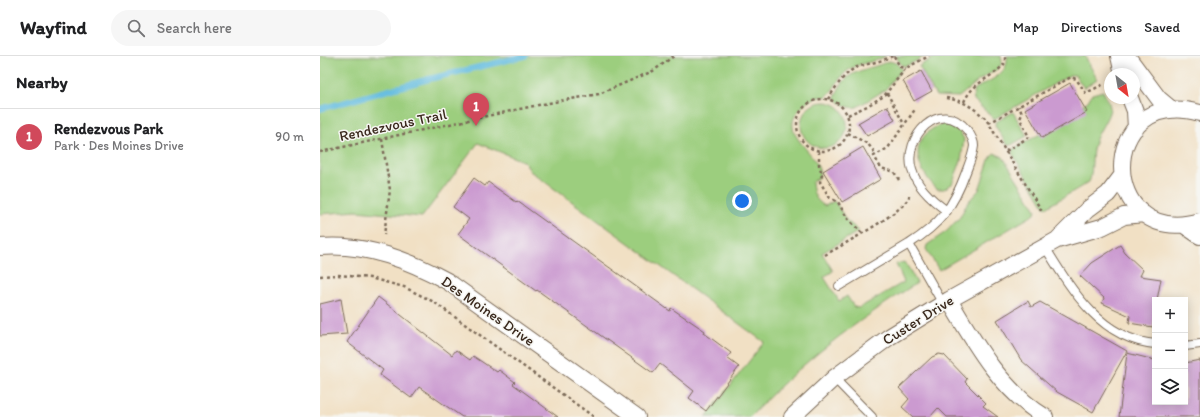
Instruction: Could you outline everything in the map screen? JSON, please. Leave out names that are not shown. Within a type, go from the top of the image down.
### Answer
[{"type":"street","points":[[1119,56],[1122,68]]},
{"type":"street","points":[[1127,56],[1158,99],[1171,109]]},
{"type":"street","points":[[1132,104],[1135,111],[1136,128]]},
{"type":"street","points":[[1200,113],[1186,109],[1171,109],[1146,119],[1136,128],[1126,143],[1121,160],[1121,177],[1126,191],[1133,204],[1144,214],[1156,221],[1170,224],[1184,225],[1200,221]]},
{"type":"street","name":"Custer Drive","points":[[1051,244],[1088,209],[1108,194],[1121,177]]},
{"type":"street","name":"Custer Drive","points":[[792,417],[834,378],[889,337],[946,302],[1051,244],[1102,227],[1124,216],[1144,214]]},
{"type":"street","points":[[1184,225],[1200,236]]},
{"type":"street","name":"Des Moines Drive","points":[[320,247],[359,249],[420,266],[447,281],[637,417]]},
{"type":"street","points":[[946,302],[994,372],[1023,401],[1045,417]]},
{"type":"lane","points":[[839,286],[936,226],[947,212],[960,189],[974,145],[971,136],[957,120],[942,117],[933,120],[922,128],[910,148],[909,159],[912,172],[917,181],[926,193],[947,212]]},
{"type":"lane","points":[[909,244],[946,302]]},
{"type":"lane","points":[[1051,244],[1070,286],[1084,306],[1097,318],[1117,331],[1135,339],[1152,343]]},
{"type":"lane","points":[[1188,346],[1200,344]]},
{"type":"lane","points":[[834,378],[872,417]]},
{"type":"path","name":"Rendezvous Trail","points":[[320,152],[543,104],[598,94],[653,71],[674,56]]},
{"type":"path","points":[[828,99],[846,75],[860,66],[874,64],[894,56],[900,67],[906,68]]},
{"type":"path","points":[[848,115],[867,106],[886,92],[906,68],[929,56]]},
{"type":"path","points":[[964,102],[976,84],[999,70],[1005,63],[1004,56]]},
{"type":"path","points":[[989,123],[1071,77],[1076,79],[1086,93],[1104,84]]},
{"type":"path","points":[[886,92],[904,124]]},
{"type":"path","points":[[822,98],[828,99],[842,106],[848,115],[850,126],[848,133],[840,145],[830,150],[820,151],[809,147],[801,139],[797,129],[798,118],[802,108],[811,102],[822,98]]},
{"type":"path","points":[[946,98],[964,102],[973,106],[989,123],[1043,213]]},
{"type":"path","points":[[1006,151],[1030,138],[1020,119],[1022,114],[1019,106]]},
{"type":"path","points":[[876,154],[888,148],[916,108]]},
{"type":"path","points":[[848,133],[868,144],[876,154],[874,156],[881,168],[894,172],[902,185]]},
{"type":"path","points":[[381,254],[390,190],[382,139]]},
{"type":"path","points":[[820,151],[818,165],[822,175],[820,182],[830,198],[838,202],[848,218],[862,232]]},
{"type":"path","points":[[825,255],[906,204],[910,197],[906,191]]},
{"type":"path","points":[[320,276],[338,275],[370,278],[404,288],[434,302],[594,417]]},
{"type":"green space","points":[[320,56],[886,56],[850,69],[843,75],[826,97],[814,98],[804,105],[795,116],[793,125],[795,134],[819,169],[819,178],[812,182],[813,190],[817,199],[825,206],[834,201],[846,220],[859,231],[822,253],[833,271],[824,277],[839,301],[847,296],[854,307],[859,308],[904,282],[896,264],[904,262],[917,283],[829,344],[789,378],[750,417],[706,417],[764,342],[530,171],[525,162],[478,143],[422,217],[356,211],[320,214]]},
{"type":"green space","points":[[896,56],[926,56],[906,66],[901,65]]},
{"type":"green space","points":[[937,56],[1001,56],[1002,62],[999,68],[978,81],[959,97],[936,96],[919,66]]},
{"type":"green space","points":[[1007,56],[1085,56],[1097,79],[1084,88],[1075,75],[1070,75],[994,119],[974,100],[973,92],[975,89],[992,80],[1005,68]]},
{"type":"green space","points":[[889,61],[896,63],[902,69],[885,90],[857,107],[845,106],[835,98],[839,88],[850,76],[857,72]]},
{"type":"green space","points":[[1103,91],[1104,104],[1109,104],[1110,108],[1108,116],[1095,141],[1089,182],[1047,207],[1044,206],[1012,153],[1013,149],[1040,134],[1088,101],[1092,94]]},
{"type":"green space","points":[[819,102],[829,102],[837,106],[843,112],[847,120],[847,130],[843,138],[837,144],[829,148],[819,148],[811,144],[805,138],[801,130],[801,120],[805,112],[811,106]]},
{"type":"green space","points":[[1013,112],[1027,136],[1011,145],[1007,145],[995,125],[996,122]]},
{"type":"green space","points":[[944,123],[957,127],[964,139],[961,161],[952,184],[944,189],[937,189],[923,171],[919,161],[918,152],[924,136],[932,129]]},
{"type":"green space","points":[[994,153],[1003,157],[1036,210],[1035,214],[939,270],[926,249],[927,245],[947,231],[960,217],[968,202],[979,190],[990,157]]},
{"type":"building","points":[[921,71],[932,91],[914,101],[903,81]]},
{"type":"building","points":[[1070,83],[1087,112],[1042,138],[1025,109]]},
{"type":"building","points":[[887,106],[895,120],[867,136],[858,123]]},
{"type":"building","points":[[863,147],[881,179],[842,202],[823,171]]},
{"type":"building","points":[[474,178],[485,186],[488,182],[516,202],[517,201],[670,311],[671,308],[705,331],[704,333],[731,353],[727,358],[739,367],[706,411],[689,398],[694,391],[660,364],[653,373],[458,234],[469,219],[453,207]]},
{"type":"building","points":[[1120,245],[1125,253],[1143,270],[1140,276],[1161,279],[1158,297],[1152,297],[1152,327],[1129,323],[1130,316],[1102,303],[1104,298],[1080,276],[1092,263]]},
{"type":"building","points":[[378,297],[452,355],[456,350],[470,360],[473,356],[497,372],[499,370],[515,382],[513,384],[558,417],[462,417],[419,387],[411,398],[380,375],[383,370],[347,342]]},
{"type":"building","points":[[341,299],[347,334],[320,336],[320,304]]},
{"type":"building","points":[[1028,301],[1031,307],[1040,302],[1127,351],[1093,412],[1057,392],[1021,360],[997,320]]},
{"type":"building","points":[[1127,353],[1152,359],[1152,405],[1188,405],[1188,362],[1200,360],[1200,417],[1119,417]]},
{"type":"building","points":[[939,354],[944,355],[967,379],[965,382],[986,403],[983,406],[998,417],[947,417],[938,408],[930,417],[913,417],[902,407],[909,399],[899,388],[932,357]]},
{"type":"waterway","points":[[320,109],[429,79],[525,56]]},
{"type":"place","name":"Rendezvous Park","points":[[476,126]]}]
